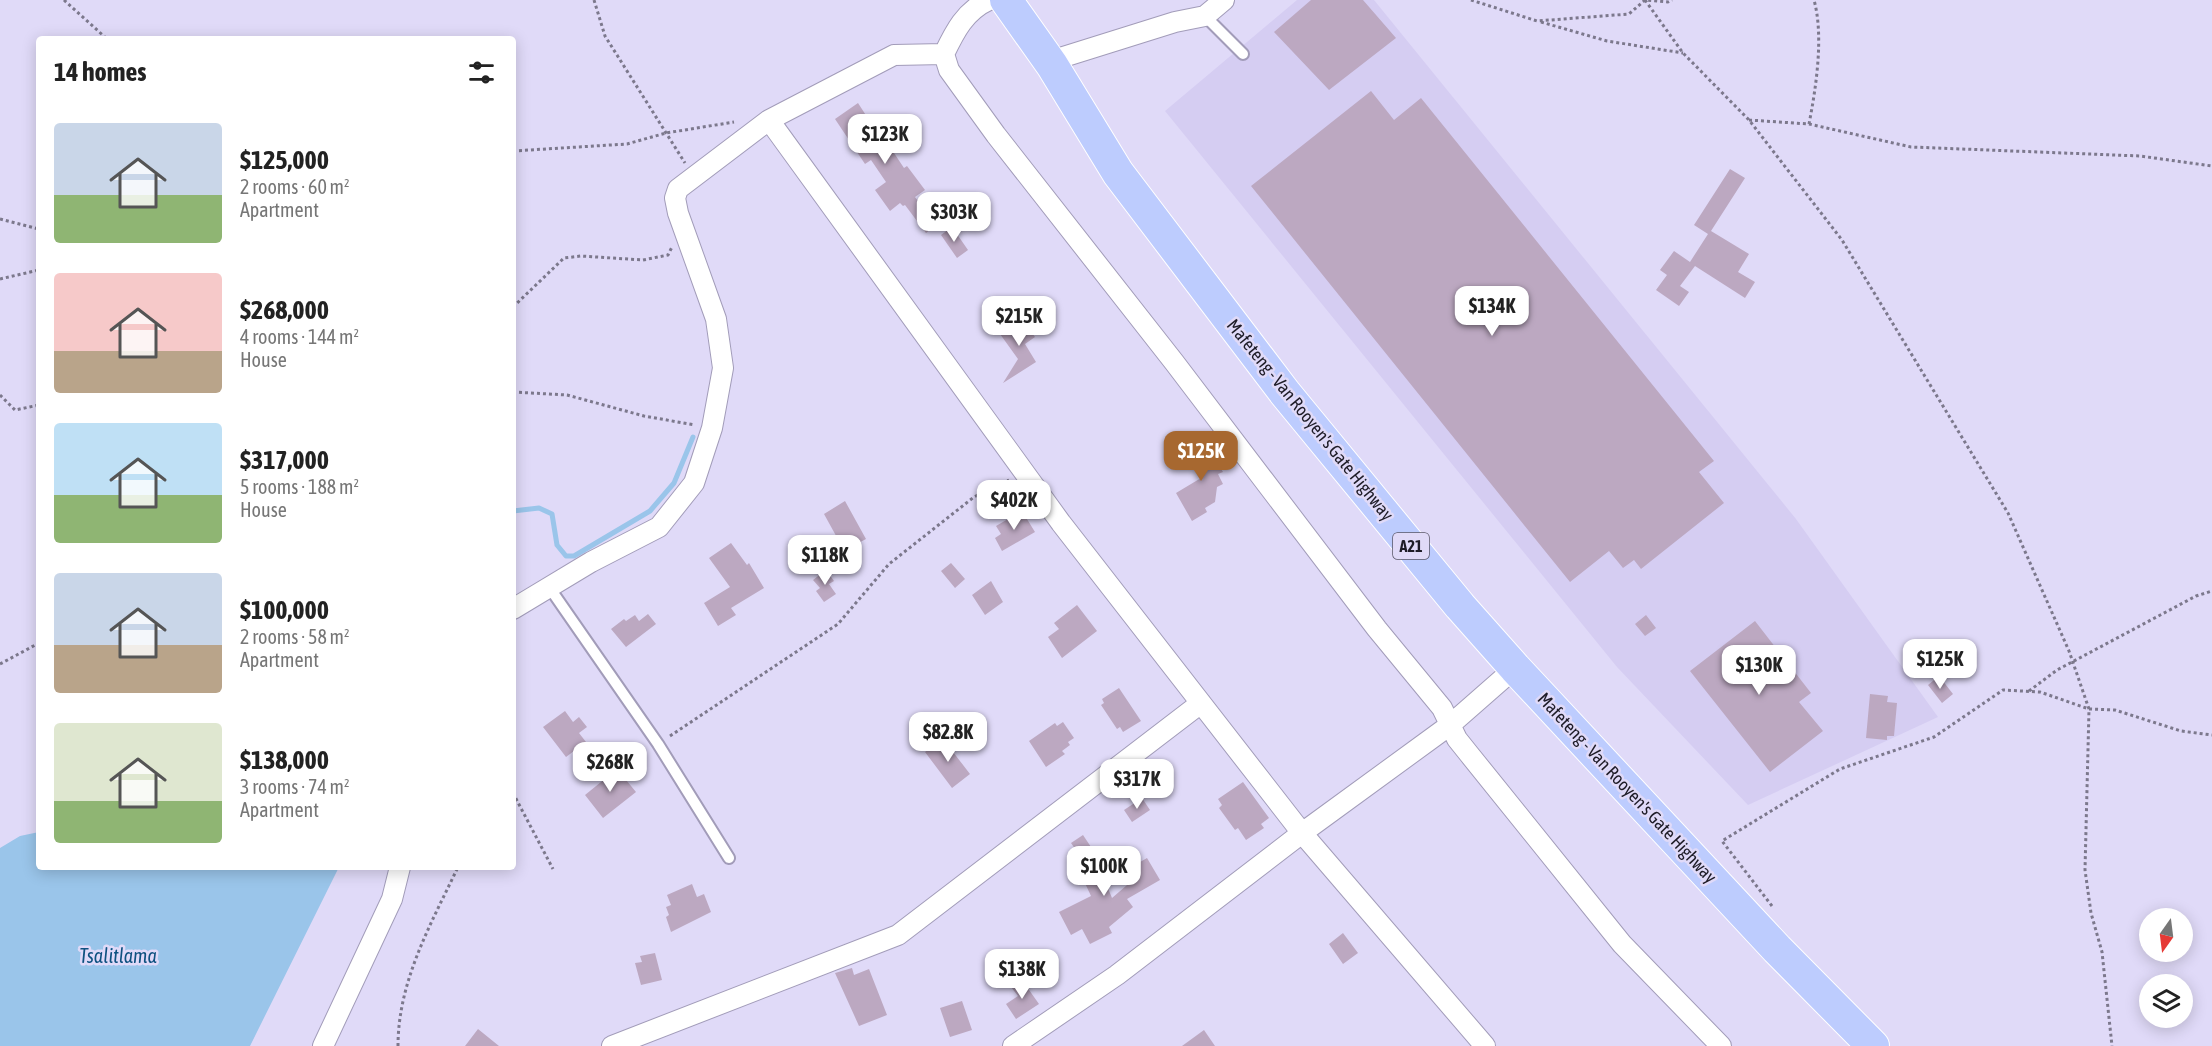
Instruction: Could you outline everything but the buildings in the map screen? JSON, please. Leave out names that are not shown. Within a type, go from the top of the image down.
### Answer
[{"type":"main road","name":"Mafeteng - Van Rooyen's Gate Highway","points":[[1006,0],[1052,64],[1119,173],[1285,393],[1515,668],[1777,949],[1873,1046]]},
{"type":"street","points":[[989,0],[978,5],[957,25],[944,54],[949,70],[996,135],[1174,362],[1377,629],[1442,708],[1469,754],[1622,944],[1721,1046]]},
{"type":"street","points":[[1052,64],[1060,58],[1175,22],[1205,16],[1224,0]]},
{"type":"street","points":[[516,607],[659,527],[694,483],[712,428],[723,368],[716,319],[678,213],[675,198],[678,189],[693,175],[769,120],[894,55],[944,54]]},
{"type":"street","points":[[769,120],[1023,473],[1302,833],[1485,1046]]},
{"type":"street","points":[[1013,1046],[1117,975],[1302,833],[1450,725],[1515,668]]},
{"type":"street","points":[[612,1046],[898,935],[1201,702]]},
{"type":"street","points":[[323,1046],[392,898],[399,870]]},
{"type":"lane","points":[[1205,16],[1243,54]]},
{"type":"lane","points":[[549,587],[658,744],[729,858]]},
{"type":"path","points":[[64,0],[104,36]]},
{"type":"path","points":[[594,0],[605,36],[693,175]]},
{"type":"path","points":[[1471,0],[1607,41],[1683,53]]},
{"type":"path","points":[[1537,21],[1629,14],[1645,0],[1668,2],[1672,0]]},
{"type":"path","points":[[1645,0],[1683,53],[1749,120],[1842,240],[2008,513],[2073,662],[2089,709],[2085,870],[2091,913],[2102,952],[2112,1046]]},
{"type":"path","points":[[1809,124],[1816,91],[1818,13],[1814,0]]},
{"type":"path","points":[[1749,120],[1809,124],[1911,147],[2140,156],[2212,166]]},
{"type":"path","points":[[516,152],[627,144],[666,133],[735,122]]},
{"type":"path","points":[[0,219],[36,228]]},
{"type":"path","points":[[516,304],[564,258],[582,256],[643,261],[668,255],[675,243]]},
{"type":"path","points":[[0,279],[36,271]]},
{"type":"path","points":[[516,392],[567,395],[644,416],[712,428]]},
{"type":"path","points":[[0,395],[15,410],[36,406]]},
{"type":"path","points":[[658,744],[838,624],[889,564],[974,497],[1023,473]]},
{"type":"path","points":[[2028,692],[2073,662],[2196,596],[2212,591]]},
{"type":"path","points":[[0,664],[36,645]]},
{"type":"path","points":[[1772,907],[1722,841],[1840,769],[1934,737],[2002,690],[2040,692],[2089,709],[2115,710],[2181,731],[2212,735]]},
{"type":"path","points":[[516,799],[553,869]]},
{"type":"path","points":[[398,1046],[398,1024],[414,959],[457,870]]},
{"type":"shaded area","points":[[1297,0],[1374,0],[1796,519],[1938,717],[1748,805],[1617,667],[1165,111]]},
{"type":"water","name":"Tsalitlama","points":[[36,833],[36,870],[338,870],[250,1046],[0,1046],[0,848],[20,836]]},
{"type":"waterway","points":[[516,511],[539,508],[552,514],[557,545],[566,556],[574,556],[650,511],[674,483],[693,437]]}]
